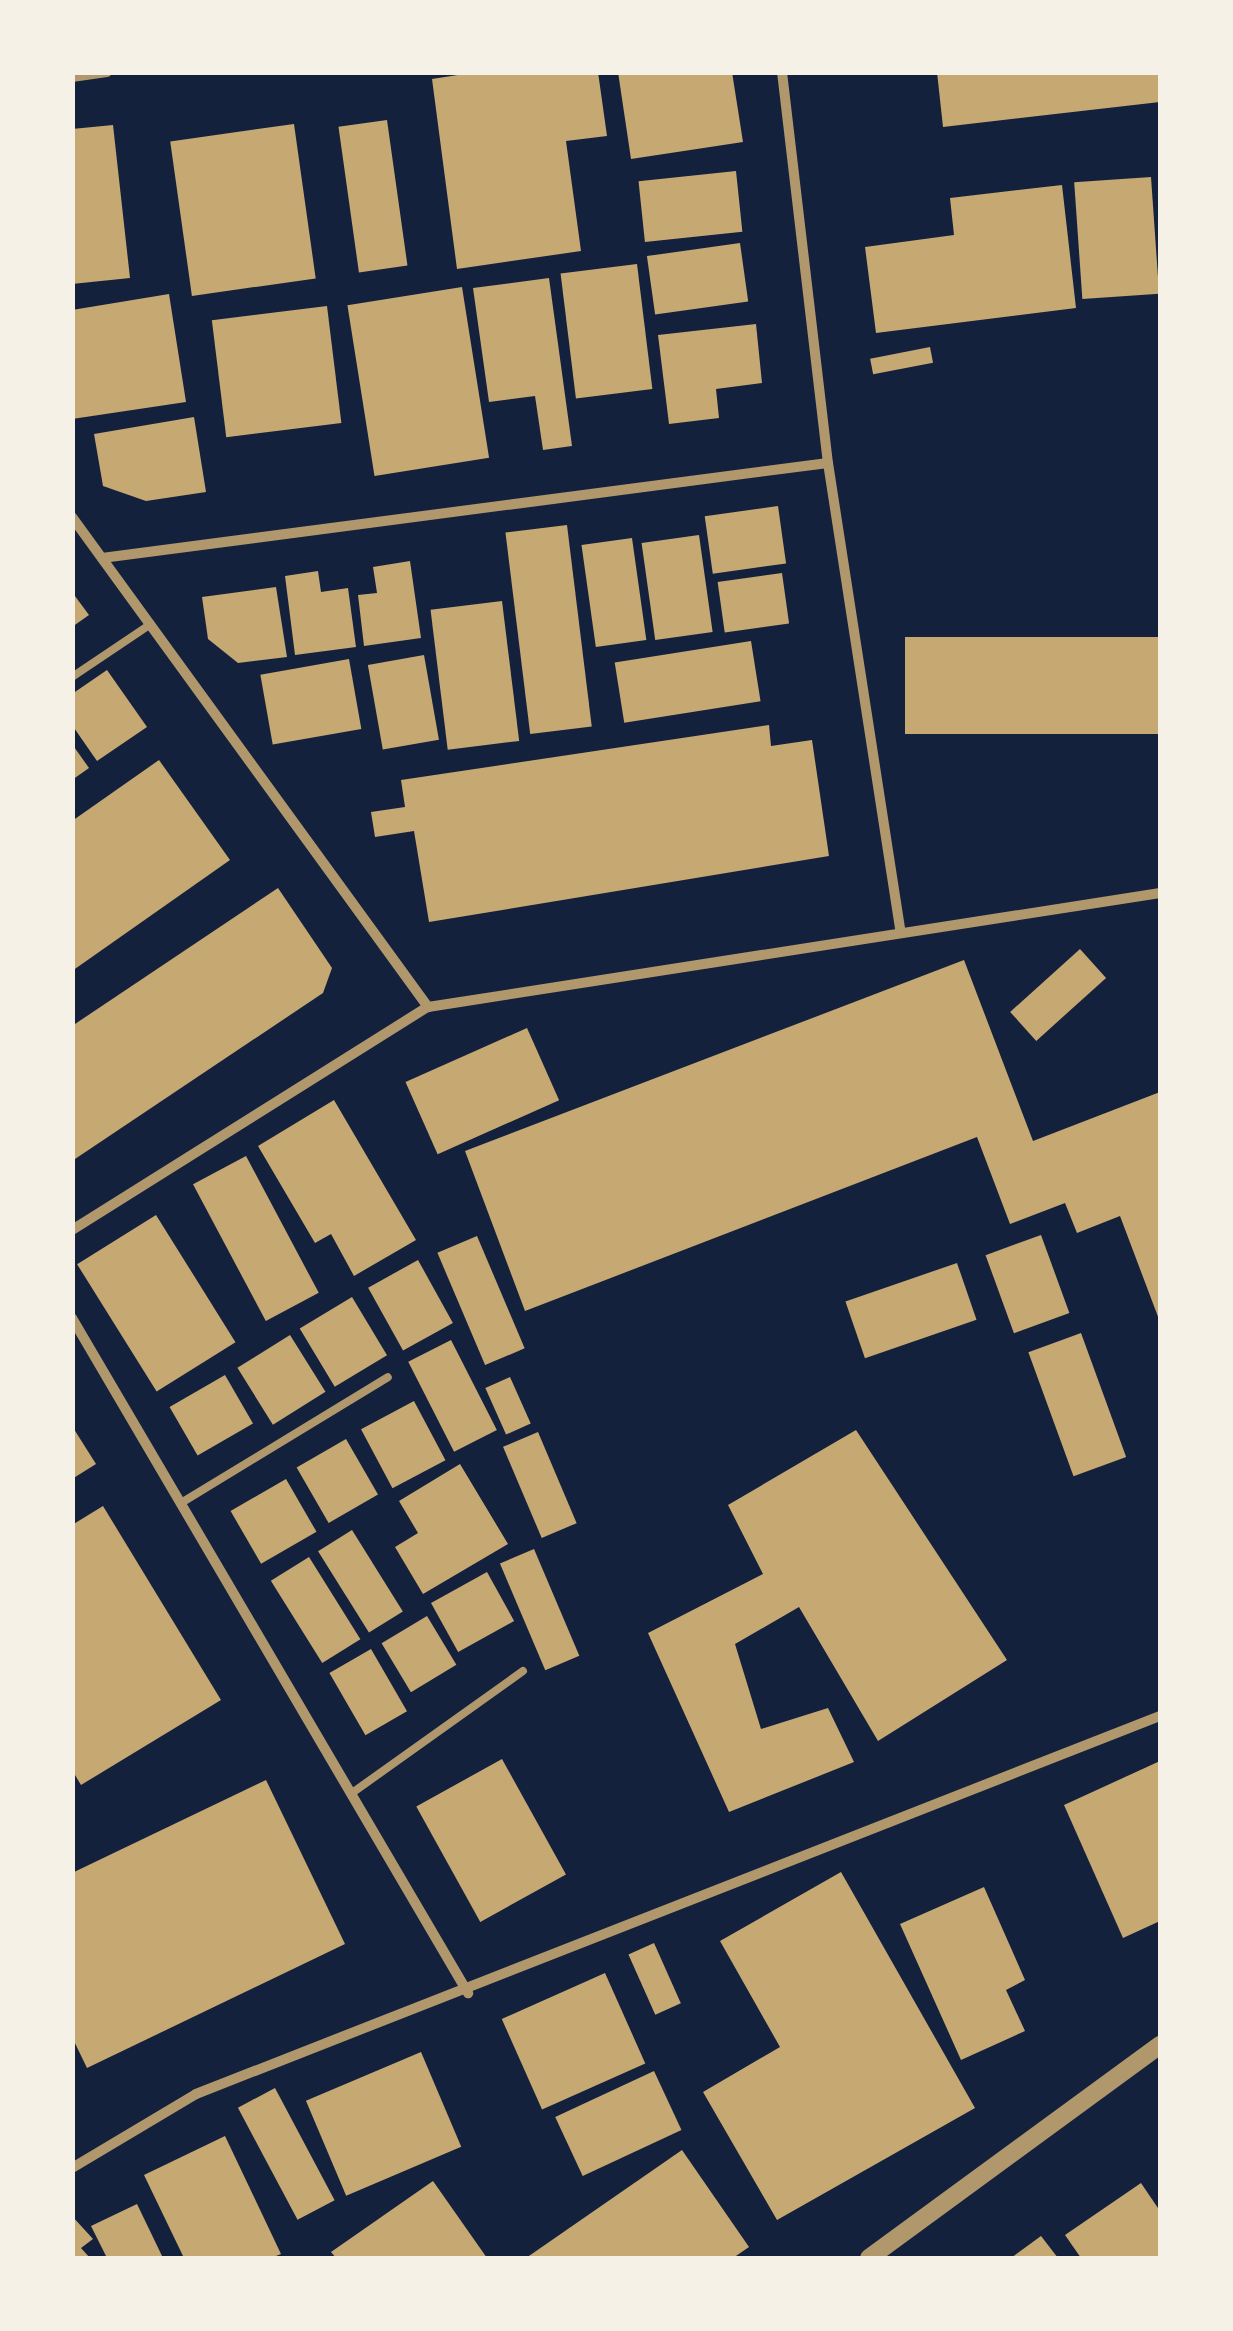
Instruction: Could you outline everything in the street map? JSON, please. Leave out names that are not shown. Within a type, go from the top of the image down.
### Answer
[{"type":"street","points":[[72,77],[107,72]]},
{"type":"street","points":[[782,72],[828,464],[900,930]]},
{"type":"street","points":[[102,558],[828,464]]},
{"type":"street","points":[[72,517],[428,1006]]},
{"type":"street","points":[[72,1230],[428,1006],[900,930],[1160,893]]},
{"type":"street","points":[[72,1318],[468,1992]]},
{"type":"street","points":[[72,2168],[196,2094],[468,1992],[1160,1716]]},
{"type":"street","points":[[869,2258],[1160,2045]]},
{"type":"lane","points":[[72,676],[151,624]]},
{"type":"lane","points":[[182,1503],[388,1377]]},
{"type":"lane","points":[[352,1793],[523,1671]]},
{"type":"building","points":[[477,72],[598,72],[607,136],[566,141],[581,251],[457,269],[432,79]]},
{"type":"building","points":[[618,72],[732,72],[743,142],[631,159]]},
{"type":"building","points":[[937,72],[1160,72],[1160,102],[943,127]]},
{"type":"building","points":[[387,120],[407,266],[359,272],[338,127]]},
{"type":"building","points":[[294,124],[316,278],[192,296],[170,141]]},
{"type":"building","points":[[113,125],[130,278],[72,284],[72,129]]},
{"type":"building","points":[[736,171],[742,232],[645,242],[639,181]]},
{"type":"building","points":[[1151,177],[1159,294],[1082,299],[1074,182]]},
{"type":"building","points":[[1062,185],[1076,308],[876,333],[865,247],[954,235],[950,198]]},
{"type":"building","points":[[740,243],[748,301],[655,315],[647,256]]},
{"type":"building","points":[[637,264],[652,389],[576,398],[561,273]]},
{"type":"building","points":[[549,278],[572,446],[543,450],[535,396],[489,402],[473,288]]},
{"type":"building","points":[[462,287],[489,458],[374,476],[347,305]]},
{"type":"building","points":[[169,294],[186,402],[72,419],[72,310]]},
{"type":"building","points":[[327,306],[341,423],[226,437],[212,320]]},
{"type":"building","points":[[756,324],[762,383],[716,389],[719,418],[669,424],[658,335]]},
{"type":"building","points":[[930,347],[933,363],[873,374],[870,359]]},
{"type":"building","points":[[194,417],[206,492],[146,501],[103,486],[94,434]]},
{"type":"building","points":[[778,506],[786,563],[713,574],[705,516]]},
{"type":"building","points":[[567,525],[592,726],[530,734],[505,533]]},
{"type":"building","points":[[699,535],[713,632],[655,640],[642,543]]},
{"type":"building","points":[[632,538],[646,640],[596,647],[581,545]]},
{"type":"building","points":[[410,561],[421,638],[364,646],[358,595],[377,593],[373,567]]},
{"type":"building","points":[[318,571],[321,592],[348,588],[356,647],[295,655],[285,576]]},
{"type":"building","points":[[782,573],[789,624],[725,633],[718,582]]},
{"type":"building","points":[[276,587],[287,657],[238,663],[208,639],[202,597]]},
{"type":"building","points":[[72,592],[89,615],[72,627]]},
{"type":"building","points":[[502,601],[519,741],[448,750],[431,610]]},
{"type":"building","points":[[905,637],[1160,637],[1160,734],[905,734]]},
{"type":"building","points":[[751,641],[761,701],[624,723],[615,663]]},
{"type":"building","points":[[424,655],[439,740],[383,750],[368,665]]},
{"type":"building","points":[[349,659],[361,729],[273,745],[260,675]]},
{"type":"building","points":[[107,670],[147,727],[97,761],[72,725],[72,694]]},
{"type":"building","points":[[769,725],[771,746],[812,740],[829,856],[429,922],[414,831],[375,837],[371,812],[405,807],[401,780]]},
{"type":"building","points":[[72,744],[89,768],[72,780]]},
{"type":"building","points":[[159,760],[230,860],[72,971],[72,821]]},
{"type":"building","points":[[278,888],[332,968],[323,993],[72,1161],[72,1026]]},
{"type":"building","points":[[1080,949],[1106,978],[1036,1041],[1010,1012]]},
{"type":"building","points":[[964,960],[1033,1141],[1160,1092],[1160,1322],[1120,1216],[1077,1233],[1065,1203],[1010,1224],[977,1137],[525,1311],[465,1151]]},
{"type":"building","points":[[527,1028],[559,1100],[438,1154],[405,1082]]},
{"type":"building","points":[[334,1100],[416,1240],[354,1276],[331,1234],[315,1243],[258,1146]]},
{"type":"building","points":[[246,1156],[319,1293],[266,1321],[193,1184]]},
{"type":"building","points":[[156,1215],[235,1342],[157,1391],[77,1264]]},
{"type":"building","points":[[1041,1235],[1069,1313],[1014,1333],[986,1255]]},
{"type":"building","points":[[477,1236],[525,1348],[485,1365],[437,1253]]},
{"type":"building","points":[[418,1260],[453,1323],[403,1351],[368,1288]]},
{"type":"building","points":[[957,1263],[977,1320],[865,1358],[845,1301]]},
{"type":"building","points":[[352,1297],[387,1355],[335,1387],[300,1328]]},
{"type":"building","points":[[1081,1333],[1126,1457],[1074,1476],[1028,1352]]},
{"type":"building","points":[[290,1335],[326,1392],[273,1425],[237,1368]]},
{"type":"building","points":[[451,1340],[497,1430],[454,1452],[408,1362]]},
{"type":"building","points":[[225,1375],[253,1423],[198,1455],[170,1407]]},
{"type":"building","points":[[510,1377],[531,1424],[506,1435],[485,1388]]},
{"type":"building","points":[[414,1401],[445,1460],[392,1488],[361,1429]]},
{"type":"building","points":[[72,1426],[96,1464],[72,1479]]},
{"type":"building","points":[[856,1430],[1007,1660],[878,1741],[799,1607],[735,1644],[761,1729],[828,1708],[854,1762],[729,1812],[648,1633],[763,1574],[728,1505]]},
{"type":"building","points":[[538,1432],[577,1523],[542,1538],[503,1447]]},
{"type":"building","points":[[346,1439],[378,1494],[329,1523],[297,1468]]},
{"type":"building","points":[[460,1464],[508,1544],[423,1594],[395,1547],[418,1533],[399,1501]]},
{"type":"building","points":[[286,1479],[316,1532],[261,1564],[231,1511]]},
{"type":"building","points":[[103,1506],[221,1700],[81,1785],[72,1770],[72,1525]]},
{"type":"building","points":[[352,1530],[403,1611],[369,1633],[318,1551]]},
{"type":"building","points":[[534,1549],[579,1656],[545,1670],[500,1563]]},
{"type":"building","points":[[309,1557],[360,1639],[322,1663],[271,1581]]},
{"type":"building","points":[[487,1572],[514,1621],[458,1652],[431,1603]]},
{"type":"building","points":[[427,1616],[456,1665],[411,1692],[382,1643]]},
{"type":"building","points":[[371,1649],[407,1711],[365,1735],[329,1673]]},
{"type":"building","points":[[502,1759],[566,1874],[480,1922],[416,1807]]},
{"type":"building","points":[[1160,1761],[1160,1921],[1123,1938],[1064,1805]]},
{"type":"building","points":[[266,1780],[345,1944],[87,2068],[72,2037],[72,1873]]},
{"type":"building","points":[[841,1872],[975,2108],[777,2220],[703,2092],[780,2047],[720,1941]]},
{"type":"building","points":[[984,1887],[1025,1980],[1006,1990],[1025,2031],[961,2060],[900,1924]]},
{"type":"building","points":[[654,1943],[681,2003],[655,2015],[628,1954]]},
{"type":"building","points":[[605,1973],[645,2063],[542,2109],[502,2019]]},
{"type":"building","points":[[421,2052],[461,2147],[346,2196],[306,2101]]},
{"type":"building","points":[[654,2071],[681,2130],[583,2176],[555,2117]]},
{"type":"building","points":[[275,2088],[335,2200],[298,2220],[238,2108]]},
{"type":"building","points":[[225,2136],[281,2254],[271,2258],[184,2258],[144,2175]]},
{"type":"building","points":[[682,2150],[749,2247],[733,2258],[526,2258]]},
{"type":"building","points":[[433,2181],[487,2258],[336,2258],[331,2252]]},
{"type":"building","points":[[1141,2183],[1160,2211],[1160,2258],[1081,2258],[1065,2235]]},
{"type":"building","points":[[137,2204],[163,2258],[107,2258],[91,2226]]},
{"type":"building","points":[[72,2216],[93,2239],[81,2248],[90,2258],[72,2258]]},
{"type":"building","points":[[1041,2236],[1058,2258],[1011,2258]]}]
